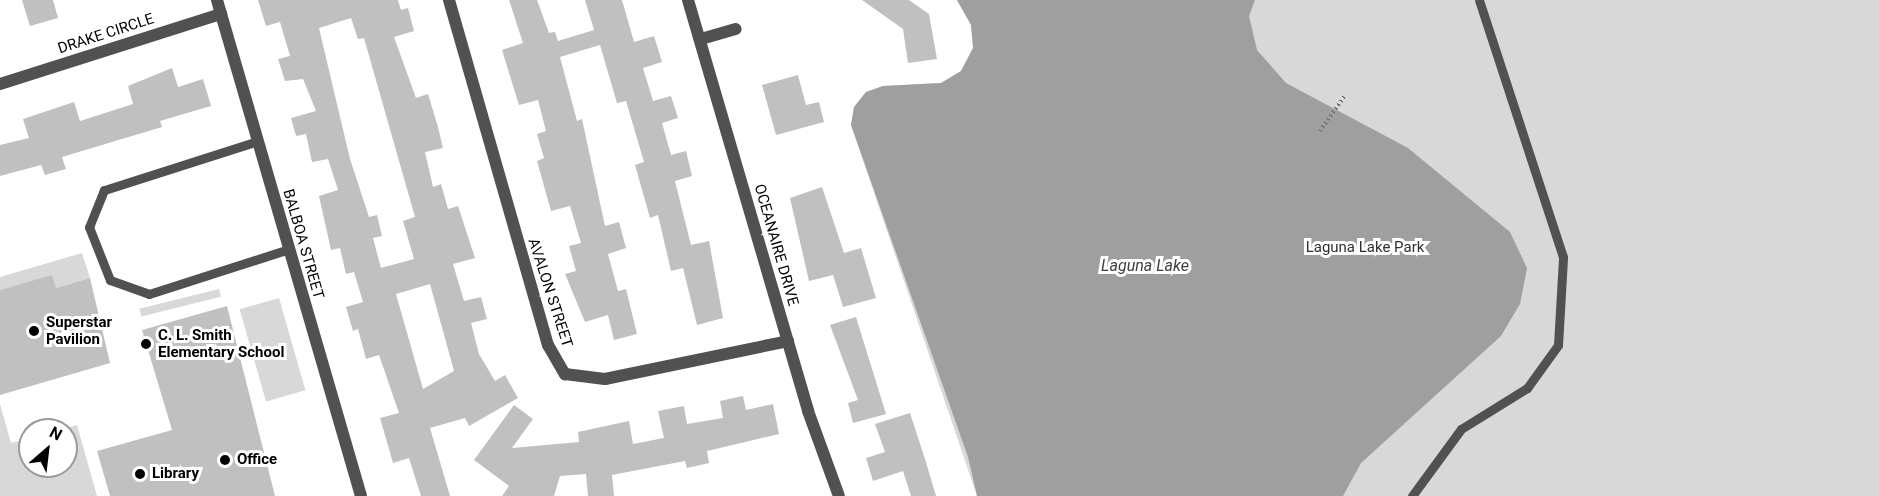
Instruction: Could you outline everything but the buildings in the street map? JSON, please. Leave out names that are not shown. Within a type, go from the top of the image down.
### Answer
[{"type":"street","name":"BALBOA STREET","points":[[217,0],[361,496]]},
{"type":"street","name":"AVALON STREET","points":[[448,0],[548,345],[565,374],[604,379],[788,341]]},
{"type":"street","name":"OCEANAIRE DRIVE","points":[[688,0],[788,341],[839,496]]},
{"type":"street","name":"DRAKE CIRCLE","points":[[0,84],[221,14]]},
{"type":"street","points":[[701,39],[736,29]]},
{"type":"lane","points":[[1412,496],[1461,429],[1527,388],[1558,345],[1563,257],[1479,0]]},
{"type":"lane","points":[[258,141],[104,190],[89,227],[110,280],[149,294],[289,249]]},
{"type":"path","points":[[1320,132],[1344,97]]},
{"type":"green space","name":"Laguna Lake Park","points":[[957,0],[1879,0],[1879,496],[977,496],[851,125],[854,107],[866,92],[883,86],[941,83],[961,71],[973,48],[971,25]]},
{"type":"green space","points":[[82,253],[90,278],[56,288],[52,276],[0,290],[0,277]]},
{"type":"green space","points":[[219,289],[221,297],[141,317],[139,309]]},
{"type":"green space","points":[[279,298],[305,390],[266,402],[240,309]]},
{"type":"green space","points":[[0,404],[11,443],[18,441],[18,478],[78,478],[78,429],[97,496],[0,496]]},
{"type":"water","name":"Laguna Lake","points":[[957,0],[1255,0],[1249,16],[1257,50],[1286,83],[1408,148],[1510,232],[1527,268],[1520,304],[1501,336],[1361,463],[1343,496],[977,496],[968,457],[851,125],[854,107],[866,92],[883,86],[941,83],[961,71],[973,48],[971,25]]},
{"type":"place","name":"Superstar Pavilion","points":[[34,331]]},
{"type":"place","name":"C. L. Smith Elementary School","points":[[146,344]]},
{"type":"place","name":"Office","points":[[225,460]]},
{"type":"place","name":"Library","points":[[140,474]]}]
